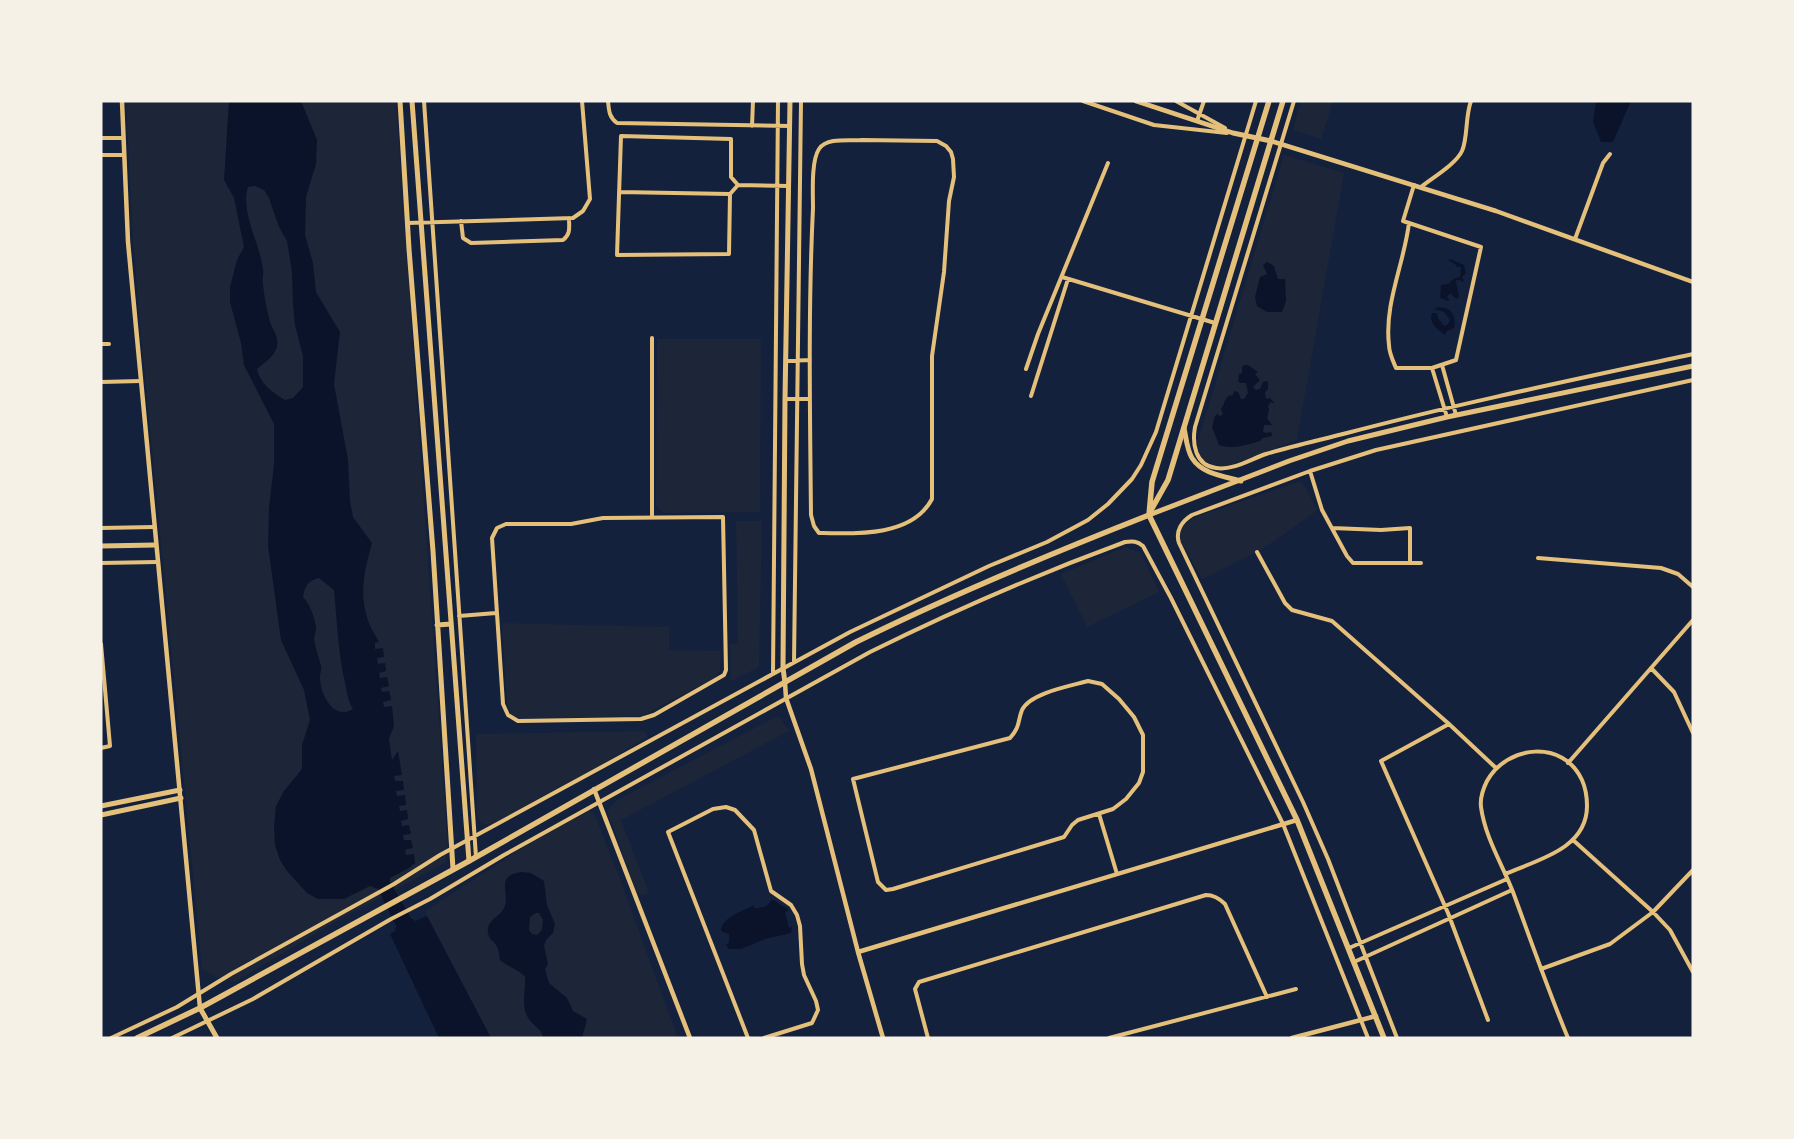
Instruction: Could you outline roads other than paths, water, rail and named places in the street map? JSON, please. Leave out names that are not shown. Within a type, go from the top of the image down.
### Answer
[{"type":"main road","points":[[400,101],[453,869]]},
{"type":"main road","points":[[412,101],[469,861]]},
{"type":"main road","points":[[785,683],[783,668],[785,399],[790,101]]},
{"type":"main road","points":[[1136,101],[1233,133],[1271,141]]},
{"type":"main road","points":[[1269,101],[1152,482],[1149,515],[1297,820],[1384,1038]]},
{"type":"main road","points":[[1149,515],[1166,486],[1283,101]]},
{"type":"main road","points":[[137,1038],[200,1008],[469,861],[856,642],[907,617],[1053,553],[1289,461],[1348,442],[1456,415],[1693,366]]},
{"type":"main road","points":[[422,416],[435,415]]},
{"type":"main road","points":[[1183,427],[1191,457],[1198,465],[1215,474],[1241,481]]},
{"type":"main road","points":[[101,546],[155,546]]},
{"type":"main road","points":[[437,625],[451,624]]},
{"type":"main road","points":[[101,806],[180,790]]},
{"type":"main road","points":[[101,815],[181,798]]},
{"type":"main road","points":[[200,1008],[217,1038]]},
{"type":"street","points":[[122,101],[128,242],[155,546],[200,1008]]},
{"type":"street","points":[[424,101],[476,857]]},
{"type":"street","points":[[407,223],[573,218],[583,211],[590,198],[582,101]]},
{"type":"street","points":[[608,101],[609,113],[612,120],[617,123],[790,126]]},
{"type":"street","points":[[752,126],[753,101]]},
{"type":"street","points":[[772,674],[778,101]]},
{"type":"street","points":[[794,662],[801,101]]},
{"type":"street","points":[[1084,101],[1154,125],[1233,133]]},
{"type":"street","points":[[1176,101],[1233,133]]},
{"type":"street","points":[[1197,121],[1204,101]]},
{"type":"street","points":[[111,1038],[177,1007],[231,974],[394,884],[468,839],[850,632],[1047,542],[1088,520],[1108,504],[1132,478],[1149,450],[1156,432],[1256,101]]},
{"type":"street","points":[[1294,101],[1195,427],[1193,443],[1202,461],[1216,468],[1228,468],[1266,454],[1444,408],[1693,354]]},
{"type":"street","points":[[1421,187],[1446,168],[1462,152],[1468,109],[1471,101]]},
{"type":"street","points":[[738,185],[730,194],[729,254],[617,255],[621,136],[731,139],[731,177],[738,185],[788,186]]},
{"type":"street","points":[[101,138],[123,138]]},
{"type":"street","points":[[854,140],[937,141],[942,143],[946,146],[953,159],[954,178],[949,201],[944,272],[932,356],[932,500],[930,503],[921,512],[897,528],[855,534],[819,533],[814,526],[811,515],[810,399],[812,234],[815,157],[817,151],[828,142],[854,140]]},
{"type":"street","points":[[1271,141],[1496,211],[1693,282]]},
{"type":"street","points":[[1575,239],[1603,163],[1610,154]]},
{"type":"street","points":[[101,155],[124,155]]},
{"type":"street","points":[[1026,369],[1108,163]]},
{"type":"street","points":[[1409,223],[1406,245],[1391,303],[1389,347],[1396,368],[1432,368],[1456,360],[1481,247],[1409,223],[1403,221],[1414,185]]},
{"type":"street","points":[[618,192],[730,194]]},
{"type":"street","points":[[461,221],[463,238],[471,243],[563,240],[568,236],[569,218]]},
{"type":"street","points":[[1062,277],[1215,324]]},
{"type":"street","points":[[1031,396],[1068,279]]},
{"type":"street","points":[[652,338],[652,517]]},
{"type":"street","points":[[101,344],[109,344]]},
{"type":"street","points":[[786,360],[810,360]]},
{"type":"street","points":[[1442,365],[1456,415]]},
{"type":"street","points":[[1432,368],[1447,417]]},
{"type":"street","points":[[1397,1038],[1328,859],[1303,802],[1177,538],[1178,530],[1183,522],[1192,515],[1310,471],[1376,450],[1693,380]]},
{"type":"street","points":[[101,382],[141,381]]},
{"type":"street","points":[[785,399],[810,399]]},
{"type":"street","points":[[1310,471],[1322,510],[1347,556],[1353,563],[1421,563]]},
{"type":"street","points":[[603,518],[724,518],[726,670],[719,679],[654,715],[636,720],[518,721],[508,716],[503,704],[496,612],[492,538],[501,526],[506,524],[572,524],[603,518]]},
{"type":"street","points":[[101,528],[154,527]]},
{"type":"street","points":[[1332,528],[1381,530],[1410,528],[1410,563]]},
{"type":"street","points":[[172,1038],[253,999],[504,855],[870,652],[976,602],[1056,568],[1125,542],[1137,542],[1143,546],[1172,598],[1283,824],[1368,1038]]},
{"type":"street","points":[[1257,552],[1285,603],[1292,610],[1332,622],[1449,724],[1496,768]]},
{"type":"street","points":[[1538,558],[1660,568],[1678,574],[1693,587]]},
{"type":"street","points":[[101,563],[157,562]]},
{"type":"street","points":[[459,616],[496,612]]},
{"type":"street","points":[[1568,763],[1693,620]]},
{"type":"street","points":[[101,644],[110,746],[101,748]]},
{"type":"street","points":[[1651,668],[1674,692],[1693,733]]},
{"type":"street","points":[[1088,681],[1102,684],[1119,699],[1134,717],[1143,735],[1143,772],[1139,783],[1126,799],[1113,809],[1100,814],[1078,820],[1064,837],[886,890],[878,882],[853,778],[1010,738],[1018,728],[1022,710],[1030,700],[1088,681]]},
{"type":"street","points":[[785,683],[786,698],[812,769],[858,952],[883,1038]]},
{"type":"street","points":[[1449,724],[1381,761],[1445,906],[1488,1020]]},
{"type":"street","points":[[1505,874],[1556,853],[1573,840],[1581,830],[1587,813],[1587,796],[1581,779],[1568,763],[1556,756],[1539,751],[1521,753],[1505,760],[1492,772],[1484,787],[1481,804],[1484,822],[1568,1038]]},
{"type":"street","points":[[594,789],[690,1038]]},
{"type":"street","points":[[748,1038],[668,832],[713,808],[726,807],[735,810],[754,830],[771,891],[792,906],[800,926],[804,975],[818,1010],[812,1023],[764,1038]]},
{"type":"street","points":[[1100,814],[1117,874]]},
{"type":"street","points":[[858,952],[1297,820]]},
{"type":"street","points":[[1573,840],[1653,912],[1670,930],[1693,972]]},
{"type":"street","points":[[1541,969],[1610,944],[1653,912],[1693,870]]},
{"type":"street","points":[[1349,948],[1507,879]]},
{"type":"street","points":[[1354,962],[1512,890]]},
{"type":"street","points":[[928,1038],[915,989],[918,982],[1206,895],[1212,895],[1225,904],[1267,997]]},
{"type":"street","points":[[1110,1038],[1296,989]]},
{"type":"street","points":[[1292,1038],[1376,1016]]}]
